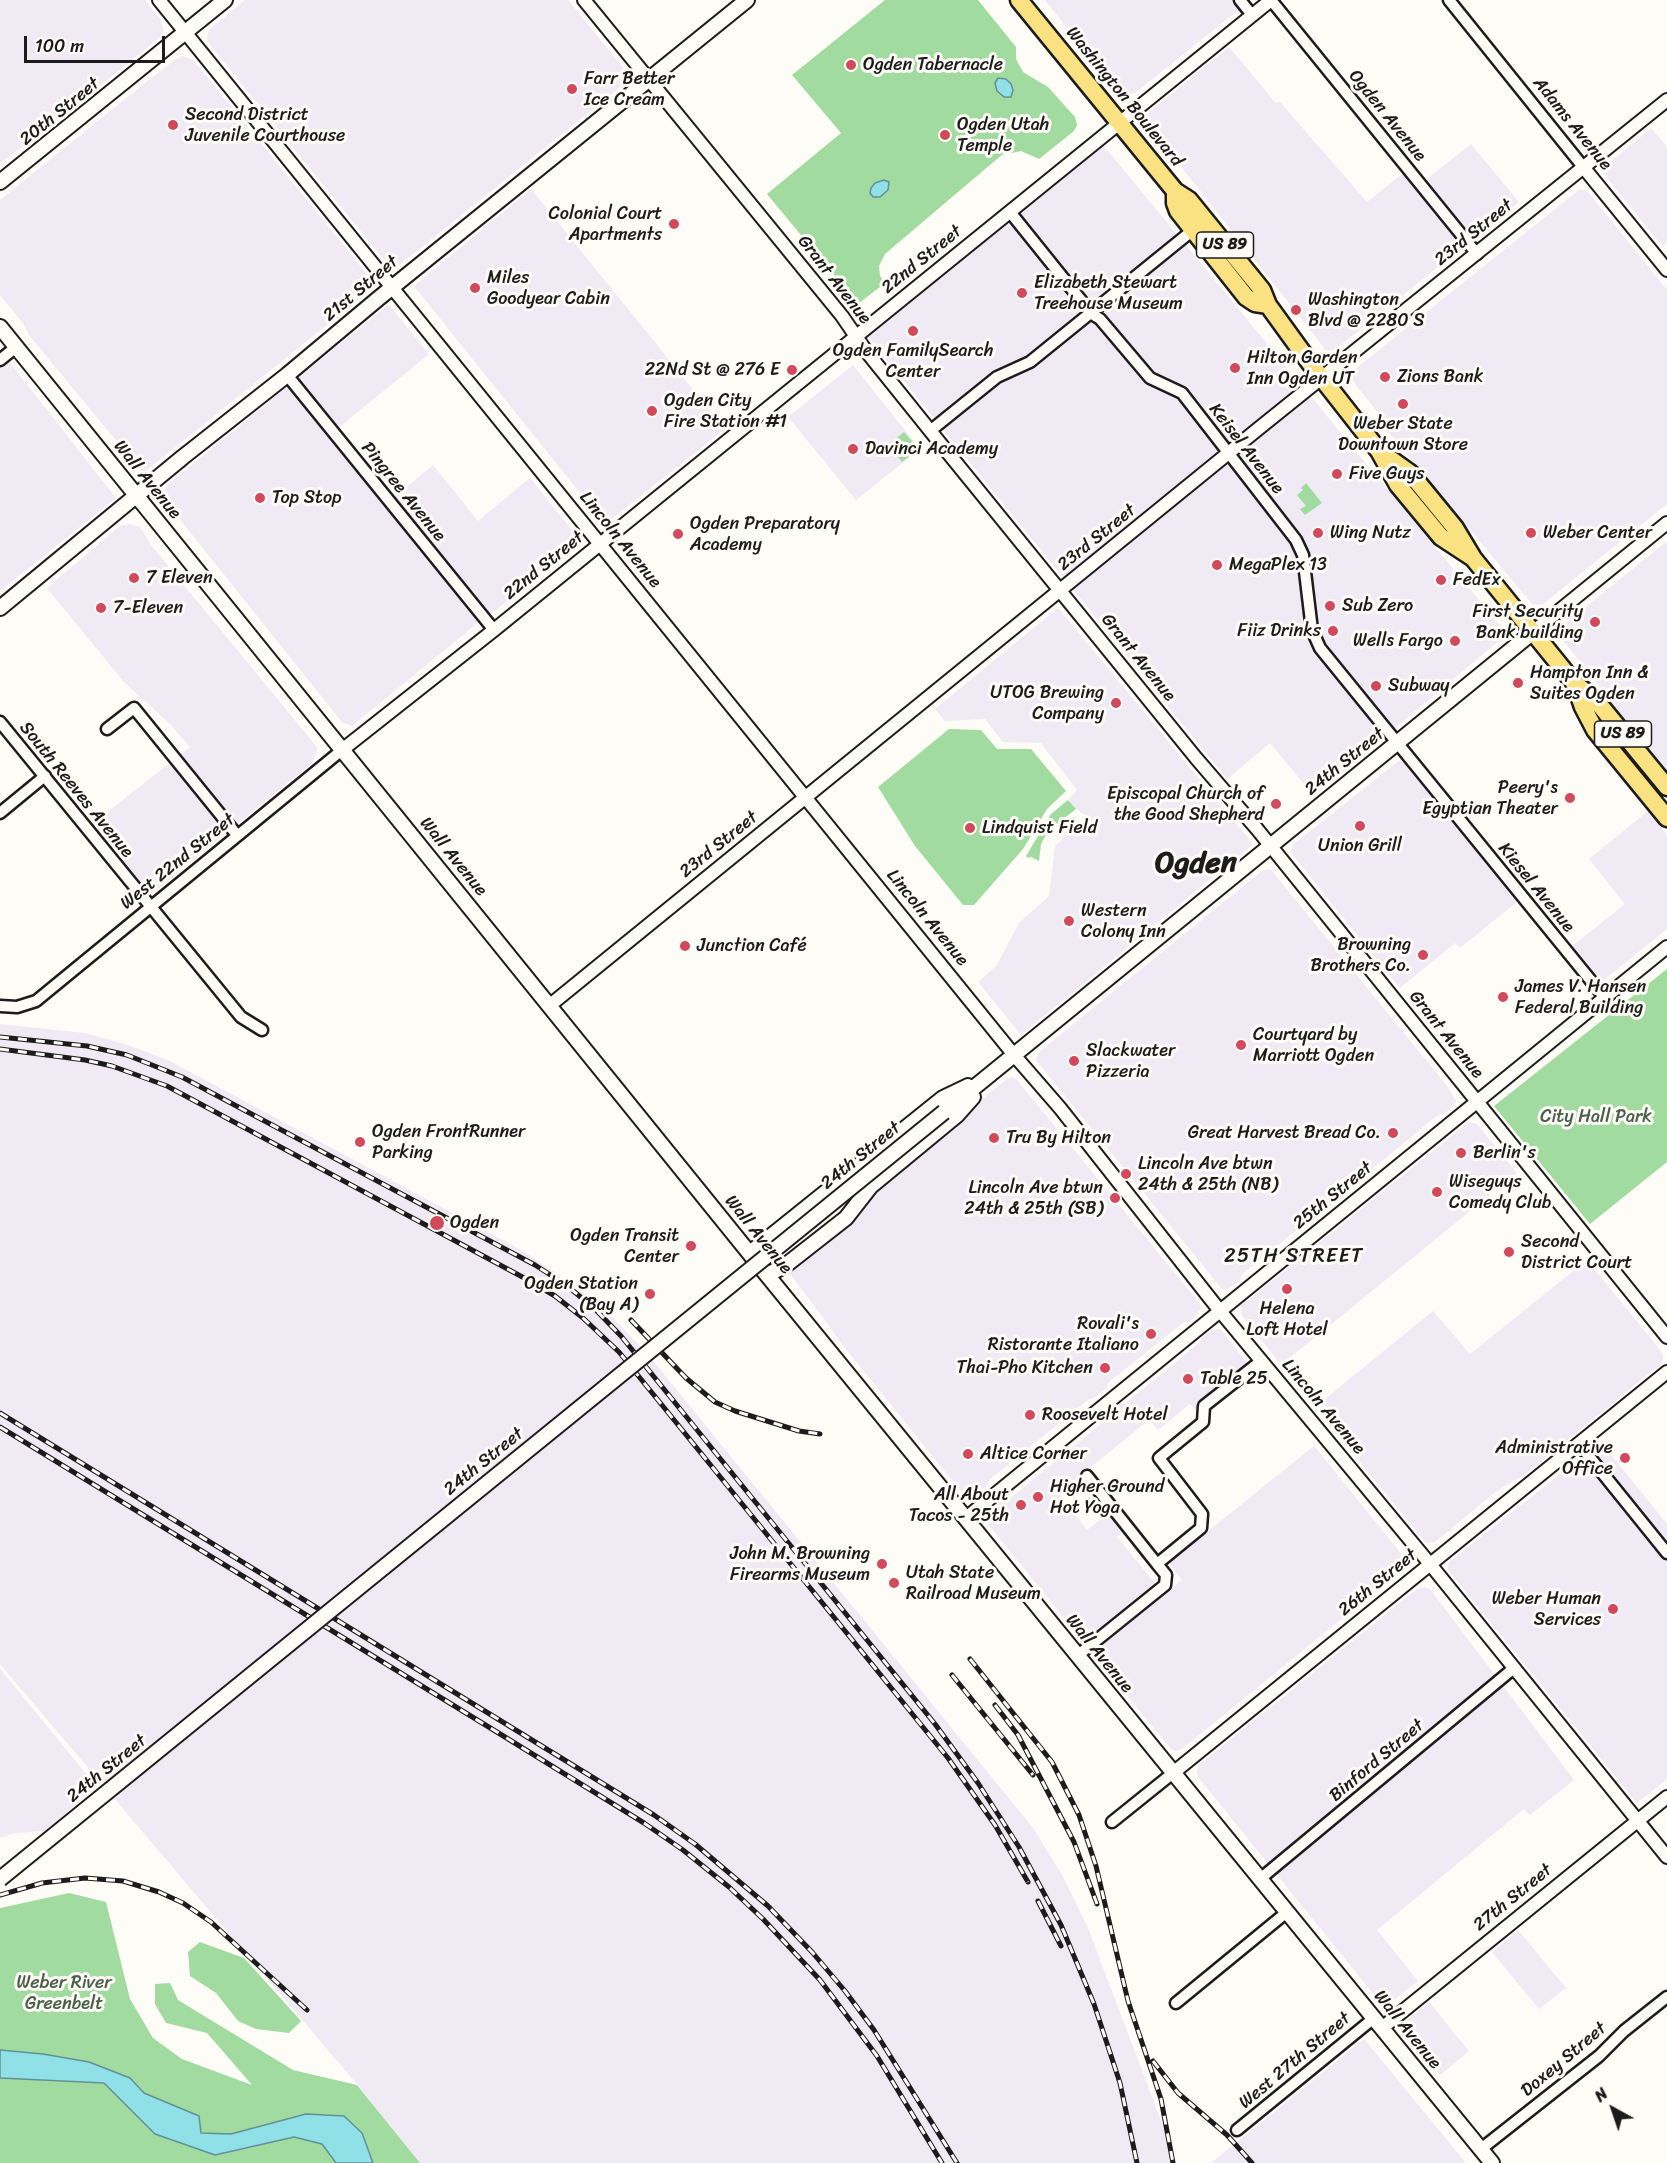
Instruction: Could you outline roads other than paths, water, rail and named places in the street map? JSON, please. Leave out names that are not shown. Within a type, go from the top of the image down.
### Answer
[{"type":"main road","name":"20th Street","points":[[0,183],[225,0]]},
{"type":"main road","name":"21st Street","points":[[0,608],[747,0]]},
{"type":"main road","name":"Washington Boulevard","points":[[1019,0],[1175,190],[1189,200],[1262,290],[1268,305],[1378,451],[1398,485],[1441,537],[1473,558],[1575,684],[1594,698],[1667,787]]},
{"type":"main road","name":"Washington Boulevard","points":[[1175,190],[1176,207],[1246,297],[1255,303],[1268,305]]},
{"type":"main road","name":"Wall Avenue","points":[[0,327],[767,1275],[1492,2163]]},
{"type":"main road","name":"24th Street","points":[[0,1879],[1533,632]]},
{"type":"main road","name":"Washington Boulevard","points":[[1575,684],[1583,707],[1595,730],[1667,818]]},
{"type":"main road","name":"24th Street","points":[[750,1254],[943,1098],[991,1075]]},
{"type":"main road","name":"24th Street","points":[[767,1275],[786,1265],[846,1218],[871,1186],[957,1116],[991,1075]]},
{"type":"street","name":"Lincoln Avenue","points":[[159,0],[1014,1055],[1060,1108],[1220,1311],[1430,1564],[1667,1857]]},
{"type":"street","name":"Grant Avenue","points":[[584,0],[842,316],[930,431],[1196,758],[1270,845],[1667,1337]]},
{"type":"street","points":[[1240,0],[1252,15]]},
{"type":"street","name":"22nd Street","points":[[342,750],[494,630],[1271,0]]},
{"type":"street","name":"Ogden Avenue","points":[[1271,0],[1477,254]]},
{"type":"street","name":"Adams Avenue","points":[[1449,0],[1667,270]]},
{"type":"street","name":"23rd Street","points":[[549,1006],[1667,100]]},
{"type":"street","name":"Keisel Avenue","points":[[1010,212],[1092,314],[1100,319],[1150,378],[1182,393],[1296,540],[1303,555],[1312,630],[1320,648],[1397,743]]},
{"type":"street","points":[[930,431],[992,381],[1030,362],[1092,314],[1192,230]]},
{"type":"street","points":[[0,360],[16,347]]},
{"type":"street","name":"Pingree Avenue","points":[[287,375],[494,630]]},
{"type":"street","name":"24th Street","points":[[1533,632],[1667,523]]},
{"type":"street","points":[[107,729],[134,708],[237,835]]},
{"type":"street","name":"South Reeves Avenue","points":[[0,722],[242,1017],[261,1030]]},
{"type":"street","name":"Kiesel Avenue","points":[[1397,743],[1605,998]]},
{"type":"street","name":"West 22nd Street","points":[[0,1006],[17,1007],[36,1000],[342,750]]},
{"type":"street","points":[[0,813],[45,776]]},
{"type":"street","name":"25th Street","points":[[966,1518],[1667,947]]},
{"type":"street","points":[[1157,1564],[1201,1528],[1203,1521],[1202,1514],[1159,1458],[1203,1422],[1204,1406],[1261,1360]]},
{"type":"street","name":"26th Street","points":[[1112,1822],[1667,1372]]},
{"type":"street","points":[[1579,1444],[1667,1553]]},
{"type":"street","points":[[1077,1656],[1165,1585],[1166,1575],[1087,1476]]},
{"type":"street","name":"Binford Street","points":[[1260,1879],[1514,1668]]},
{"type":"street","name":"27th Street","points":[[1378,2023],[1667,1797]]},
{"type":"street","points":[[1176,2003],[1287,1912]]},
{"type":"street","name":"Doxey Street","points":[[1481,2149],[1599,2056],[1624,2031],[1667,1996]]},
{"type":"street","name":"West 27th Street","points":[[1237,2130],[1378,2023]]},
{"type":"water","points":[[998,78],[1006,79],[1011,84],[1013,90],[1011,97],[1004,97],[997,91],[995,83]]},
{"type":"water","points":[[884,180],[889,182],[888,190],[880,197],[873,197],[870,193],[871,188],[875,183]]},
{"type":"water","points":[[0,2050],[89,2062],[130,2078],[144,2093],[199,2116],[201,2133],[231,2134],[306,2114],[344,2116],[362,2133],[373,2163],[336,2163],[322,2144],[294,2137],[215,2155],[155,2134],[104,2083],[0,2078]]},
{"type":"railway","points":[[0,1037],[87,1046],[127,1055],[182,1077],[535,1265],[566,1285],[594,1308],[621,1336],[935,1724],[978,1783],[1019,1847],[1061,1925],[1094,2004],[1120,2083],[1137,2163]]},
{"type":"railway","points":[[0,1049],[85,1060],[112,1066],[167,1086],[528,1280],[555,1296],[583,1318],[619,1352],[948,1758],[995,1825],[1028,1882]]},
{"type":"railway","points":[[631,1320],[686,1378],[715,1402],[735,1411],[799,1431],[820,1434]]},
{"type":"railway","points":[[0,1413],[654,1815],[695,1844],[768,1906],[845,1991],[874,2030],[957,2163]]},
{"type":"railway","points":[[0,1427],[644,1823],[683,1850],[729,1887],[763,1919],[820,1980],[877,2056],[942,2163]]},
{"type":"railway","points":[[970,1659],[1052,1762],[1079,1815],[1096,1866],[1128,2001],[1161,2099],[1173,2163]]},
{"type":"railway","points":[[952,1675],[1033,1775]]},
{"type":"railway","points":[[995,1705],[1018,1735],[1074,1842],[1097,1904]]},
{"type":"railway","points":[[0,1895],[42,1883],[85,1878],[123,1881],[159,1892],[183,1903],[211,1922],[307,2010]]},
{"type":"railway","points":[[1038,1901],[1061,1946]]},
{"type":"railway","points":[[1153,2061],[1178,2093],[1227,2135],[1252,2163]]},
{"type":"place","name":"Ogden Tabernacle","points":[[851,65]]},
{"type":"place","name":"Farr Better Ice Cream","points":[[572,89]]},
{"type":"place","name":"Second District Juvenile Courthouse","points":[[173,125]]},
{"type":"place","name":"Ogden Utah Temple","points":[[945,135]]},
{"type":"place","name":"Colonial Court Apartments","points":[[674,224]]},
{"type":"place","name":"Miles Goodyear Cabin","points":[[475,288]]},
{"type":"place","name":"Elizabeth Stewart Treehouse Museum","points":[[1022,293]]},
{"type":"place","name":"Washington Blvd @ 2280 S","points":[[1296,310]]},
{"type":"place","name":"Ogden FamilySearch Center","points":[[913,331]]},
{"type":"place","name":"Hilton Garden Inn Ogden UT","points":[[1235,368]]},
{"type":"place","name":"22Nd St @ 276 E","points":[[792,370]]},
{"type":"place","name":"Zions Bank","points":[[1385,377]]},
{"type":"place","name":"Weber State Downtown Store","points":[[1403,404]]},
{"type":"place","name":"Ogden City Fire Station #1","points":[[652,411]]},
{"type":"place","name":"Davinci Academy","points":[[853,449]]},
{"type":"place","name":"Five Guys","points":[[1337,474]]},
{"type":"place","name":"Top Stop","points":[[260,498]]},
{"type":"place","name":"Wing Nutz","points":[[1318,533]]},
{"type":"place","name":"Weber Center","points":[[1531,533]]},
{"type":"place","name":"Ogden Preparatory Academy","points":[[678,534]]},
{"type":"place","name":"MegaPlex 13","points":[[1217,565]]},
{"type":"place","name":"7 Eleven","points":[[134,578]]},
{"type":"place","name":"FedEx","points":[[1441,580]]},
{"type":"place","name":"Sub Zero","points":[[1330,606]]},
{"type":"place","name":"7-Eleven","points":[[101,608]]},
{"type":"place","name":"First Security Bank building","points":[[1595,622]]},
{"type":"place","name":"Fiiz Drinks","points":[[1333,631]]},
{"type":"place","name":"Wells Fargo","points":[[1455,641]]},
{"type":"place","name":"Hampton Inn & Suites Ogden","points":[[1518,683]]},
{"type":"place","name":"Subway","points":[[1376,686]]},
{"type":"place","name":"UTOG Brewing Company","points":[[1116,703]]},
{"type":"place","name":"Peery's Egyptian Theater","points":[[1570,798]]},
{"type":"place","name":"Episcopal Church of the Good Shepherd","points":[[1276,804]]},
{"type":"place","name":"Union Grill","points":[[1360,826]]},
{"type":"place","name":"Lindquist Field","points":[[970,828]]},
{"type":"place","name":"Western Colony Inn","points":[[1069,921]]},
{"type":"place","name":"Junction Café","points":[[685,946]]},
{"type":"place","name":"Browning Brothers Co.","points":[[1423,955]]},
{"type":"place","name":"James V. Hansen Federal Building","points":[[1503,997]]},
{"type":"place","name":"Courtyard by Marriott Ogden","points":[[1241,1045]]},
{"type":"place","name":"Slackwater Pizzeria","points":[[1074,1061]]},
{"type":"place","name":"Great Harvest Bread Co.","points":[[1393,1133]]},
{"type":"place","name":"Tru By Hilton","points":[[994,1138]]},
{"type":"place","name":"Ogden FrontRunner Parking","points":[[360,1142]]},
{"type":"place","name":"Berlin's","points":[[1461,1153]]},
{"type":"place","name":"Lincoln Ave btwn 24th & 25th (NB)","points":[[1126,1174]]},
{"type":"place","name":"Wiseguys Comedy Club","points":[[1437,1192]]},
{"type":"place","name":"Lincoln Ave btwn 24th & 25th (SB)","points":[[1115,1198]]},
{"type":"place","name":"Ogden","points":[[437,1223]]},
{"type":"place","name":"Ogden Transit Center","points":[[691,1246]]},
{"type":"place","name":"Second District Court","points":[[1509,1252]]},
{"type":"place","name":"Helena Loft Hotel","points":[[1287,1289]]},
{"type":"place","name":"Ogden Station (Bay A)","points":[[650,1294]]},
{"type":"place","name":"Rovali's Ristorante Italiano","points":[[1151,1334]]},
{"type":"place","name":"Thai-Pho Kitchen","points":[[1105,1368]]},
{"type":"place","name":"Table 25","points":[[1188,1379]]},
{"type":"place","name":"Roosevelt Hotel","points":[[1030,1415]]},
{"type":"place","name":"Altice Corner","points":[[968,1454]]},
{"type":"place","name":"Administrative Office","points":[[1625,1458]]},
{"type":"place","name":"Higher Ground Hot Yoga","points":[[1038,1497]]},
{"type":"place","name":"All About Tacos - 25th","points":[[1021,1505]]},
{"type":"place","name":"John M. Browning Firearms Museum","points":[[882,1564]]},
{"type":"place","name":"Utah State Railroad Museum","points":[[894,1583]]},
{"type":"place","name":"Weber Human Services","points":[[1613,1609]]},
{"type":"district","name":"Ogden","points":[[1196,864]]},
{"type":"district","name":"25TH STREET","points":[[1294,1257]]},
{"type":"park label","name":"City Hall Park","points":[[1596,1117]]},
{"type":"park label","name":"Weber River Greenbelt","points":[[64,1993]]}]
